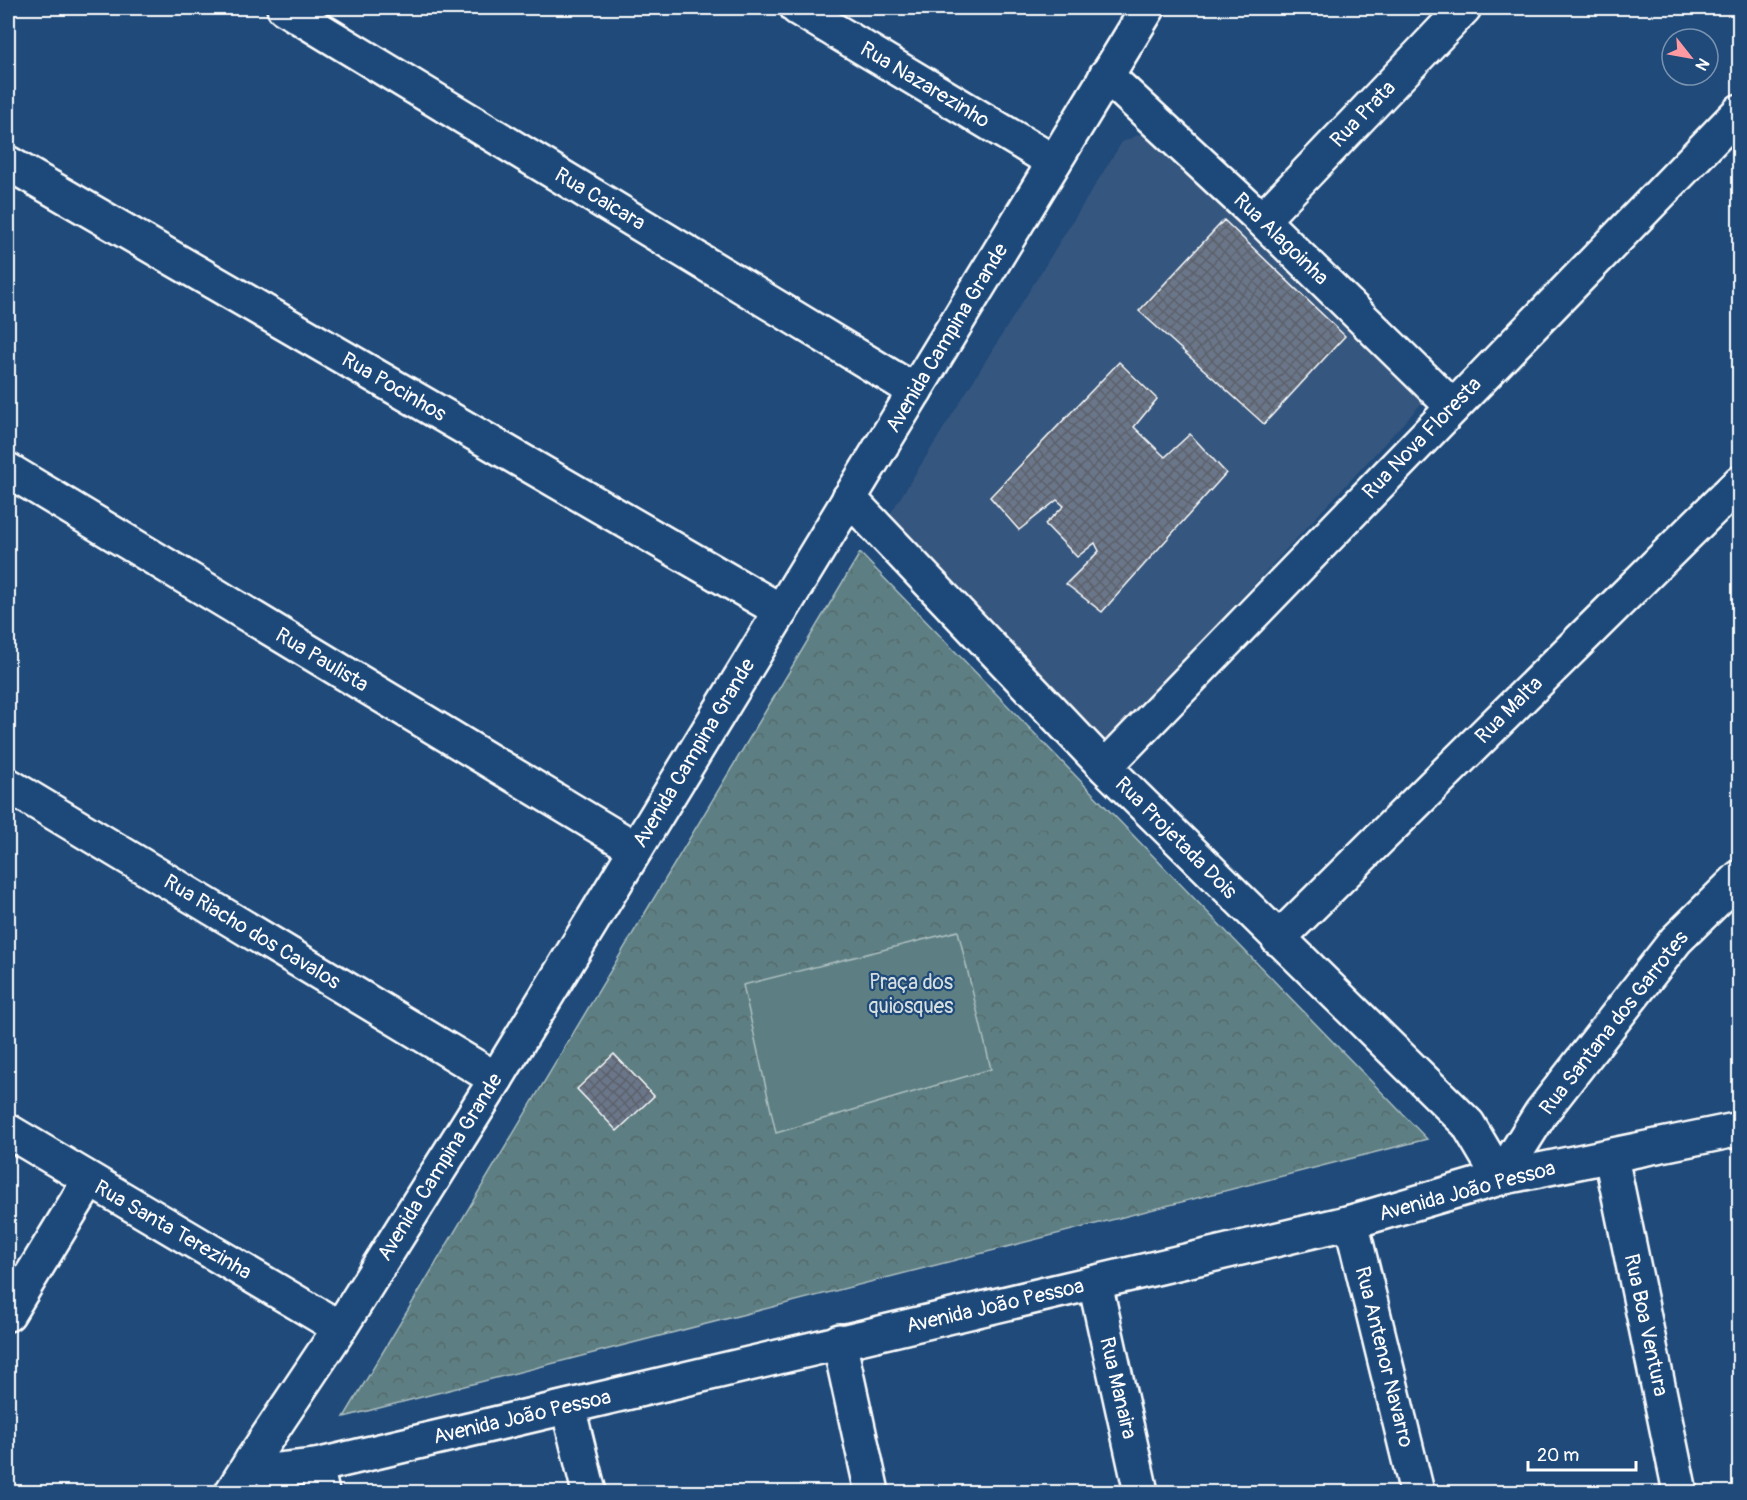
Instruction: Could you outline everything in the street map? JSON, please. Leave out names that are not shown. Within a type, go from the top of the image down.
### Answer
[{"type":"street","name":"Rua Caicara","points":[[284,8],[915,391]]},
{"type":"street","name":"Rua Nazarezinho","points":[[797,8],[1054,162]]},
{"type":"street","name":"Avenida Campina Grande","points":[[232,1492],[340,1328],[496,1079],[1148,8]]},
{"type":"street","name":"Rua Prata","points":[[1262,220],[1464,8]]},
{"type":"street","name":"Rua Alagoinha","points":[[1106,75],[1262,220],[1452,406]]},
{"type":"street","name":"Rua Nova Floresta","points":[[1105,767],[1740,111]]},
{"type":"street","name":"Rua Pocinhos","points":[[8,163],[781,611]]},
{"type":"street","name":"Rua Paulista","points":[[8,470],[636,849]]},
{"type":"street","name":"Rua Malta","points":[[1278,939],[1740,482]]},
{"type":"street","name":"Rua Projetada Dois","points":[[849,498],[1105,767],[1468,1124],[1500,1178]]},
{"type":"street","name":"Rua Riacho dos Cavalos","points":[[8,785],[496,1079]]},
{"type":"street","name":"Rua Santana dos Garrotes","points":[[1500,1178],[1541,1113],[1676,940],[1740,877]]},
{"type":"street","name":"Avenida João Pessoa","points":[[252,1460],[269,1471],[319,1479],[568,1407],[839,1341],[1352,1222],[1500,1178],[1740,1129]]},
{"type":"street","name":"Rua Santa Terezinha","points":[[8,1131],[340,1328]]},
{"type":"street","name":"Rua Boa Ventura","points":[[1611,1157],[1680,1492]]},
{"type":"street","points":[[8,1314],[89,1181]]},
{"type":"street","name":"Rua Antenor Navarro","points":[[1352,1222],[1417,1492]]},
{"type":"street","name":"Rua Manaira","points":[[1095,1283],[1141,1492]]},
{"type":"street","points":[[839,1341],[873,1492]]},
{"type":"street","points":[[568,1407],[589,1492]]},
{"type":"shaded area","points":[[1150,130],[1422,403],[1102,748],[889,516],[1122,142]]},
{"type":"green space","name":"Praça dos quiosques","points":[[860,553],[1427,1139],[344,1417]]},
{"type":"green space","points":[[958,931],[991,1069],[776,1133],[743,985]]},
{"type":"building","points":[[1224,220],[1345,336],[1264,424],[1139,311]]},
{"type":"building","points":[[1119,362],[1157,399],[1134,427],[1165,457],[1190,434],[1226,473],[1102,612],[1066,584],[1099,551],[1095,543],[1077,557],[1045,524],[1064,506],[1057,500],[1019,530],[990,497]]},
{"type":"building","points":[[614,1054],[654,1096],[617,1131],[577,1089]]}]
